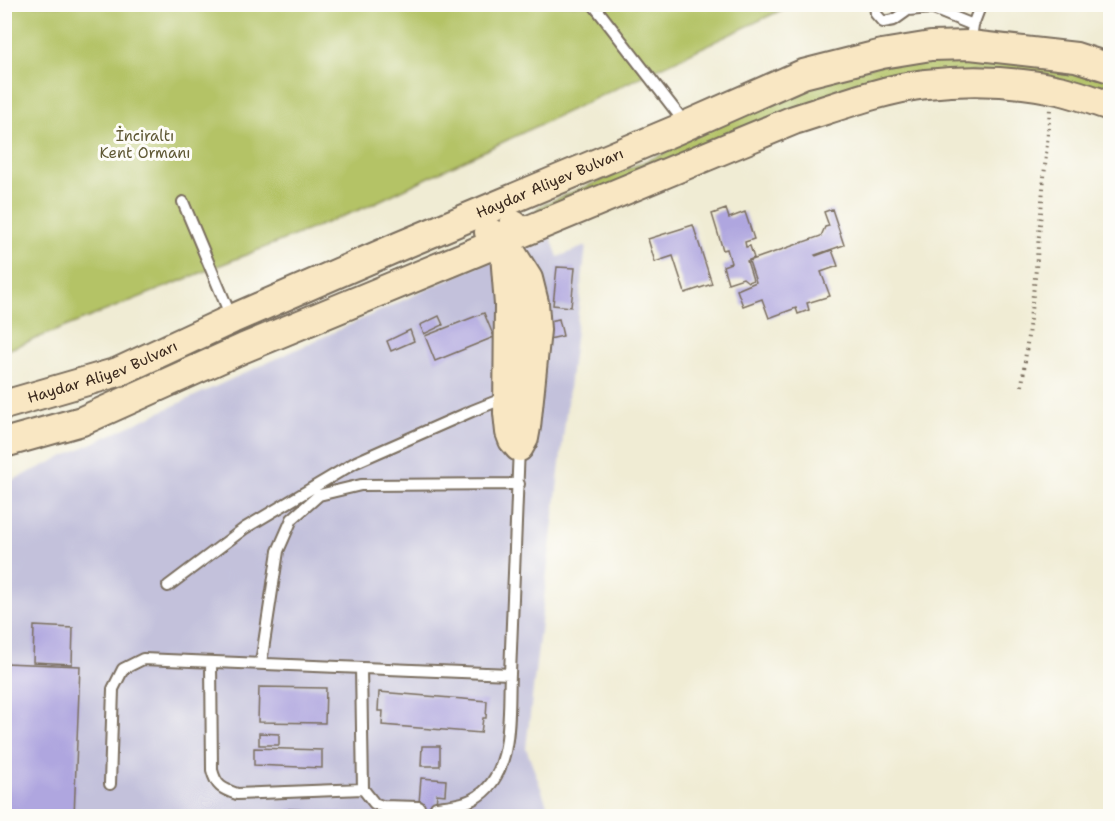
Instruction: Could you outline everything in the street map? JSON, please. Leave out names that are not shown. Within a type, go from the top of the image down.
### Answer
[{"type":"main road","name":"Haydar Aliyev Bulvarı","points":[[4,405],[118,372],[232,319],[682,128],[803,74],[972,35],[1076,57],[1110,68]]},
{"type":"main road","points":[[4,443],[82,421],[244,348],[794,120],[873,95],[925,84],[972,81],[1018,84],[1063,91],[1110,106]]},
{"type":"main road","points":[[504,241],[526,208],[547,195],[607,169],[682,128]]},
{"type":"main road","points":[[449,225],[479,228],[498,236],[504,241],[528,279],[534,303],[536,330],[510,432],[519,447]]},
{"type":"main road","points":[[232,319],[244,348]]},
{"type":"lane","points":[[593,4],[682,128]]},
{"type":"lane","points":[[875,4],[876,14],[883,22],[894,20],[908,10],[931,8],[972,35],[981,4]]},
{"type":"lane","points":[[183,202],[232,319]]},
{"type":"lane","points":[[168,586],[244,528],[356,462],[441,424],[519,394]]},
{"type":"lane","points":[[436,807],[452,806],[473,799],[489,786],[502,764],[507,744],[519,447]]},
{"type":"lane","points":[[261,663],[278,550],[292,519],[319,495],[361,485],[519,484]]},
{"type":"lane","points":[[110,784],[113,689],[123,669],[143,660],[510,674]]},
{"type":"lane","points":[[211,662],[212,770],[214,779],[223,789],[237,794],[363,789]]},
{"type":"lane","points":[[361,668],[363,789],[374,803],[382,806],[419,807]]},
{"type":"path","points":[[1022,386],[1036,269],[1050,123],[1051,89]]},
{"type":"shaded area","points":[[549,233],[558,257],[586,246],[526,748],[549,810],[529,809],[530,816],[5,816],[4,484]]},
{"type":"green space","name":"İnciraltı Kent Ormanı","points":[[5,5],[792,5],[366,207],[5,351]]},
{"type":"green space","points":[[969,55],[1041,61],[1110,77],[1110,93],[972,72],[531,222],[538,207],[665,153],[703,128],[810,84],[885,63]]},
{"type":"building","points":[[726,209],[729,218],[745,212],[754,239],[745,242],[746,247],[750,246],[754,258],[747,261],[753,280],[748,282],[743,278],[728,283],[723,266],[731,263],[727,249],[723,250],[712,214]]},
{"type":"building","points":[[832,209],[844,245],[815,255],[832,250],[838,266],[821,272],[830,296],[807,303],[809,310],[798,314],[796,308],[769,318],[762,299],[743,306],[737,290],[756,282],[749,261],[821,236],[825,227],[829,226],[824,212]]},
{"type":"building","points":[[693,225],[712,284],[685,293],[673,256],[655,262],[648,239]]},
{"type":"building","points":[[557,267],[575,268],[571,307],[553,305]]},
{"type":"building","points":[[484,313],[494,337],[435,361],[425,336]]},
{"type":"building","points":[[439,316],[443,325],[424,334],[420,325]]},
{"type":"building","points":[[559,319],[563,336],[549,339],[545,322]]},
{"type":"building","points":[[410,330],[414,341],[391,351],[387,341]]},
{"type":"building","points":[[34,626],[73,628],[72,664],[33,662]]},
{"type":"building","points":[[4,663],[80,666],[74,816],[4,816]]},
{"type":"building","points":[[259,687],[326,688],[325,723],[258,722]]},
{"type":"building","points":[[379,692],[487,701],[486,718],[483,718],[481,733],[382,725],[383,711],[378,711]]},
{"type":"building","points":[[259,733],[279,734],[279,745],[259,745]]},
{"type":"building","points":[[422,746],[440,746],[440,766],[421,766]]},
{"type":"building","points":[[254,748],[322,750],[322,768],[254,765]]},
{"type":"building","points":[[421,778],[446,780],[445,795],[437,794],[435,816],[418,816]]},
{"type":"building","points":[[289,809],[342,812],[341,816],[289,816]]}]
